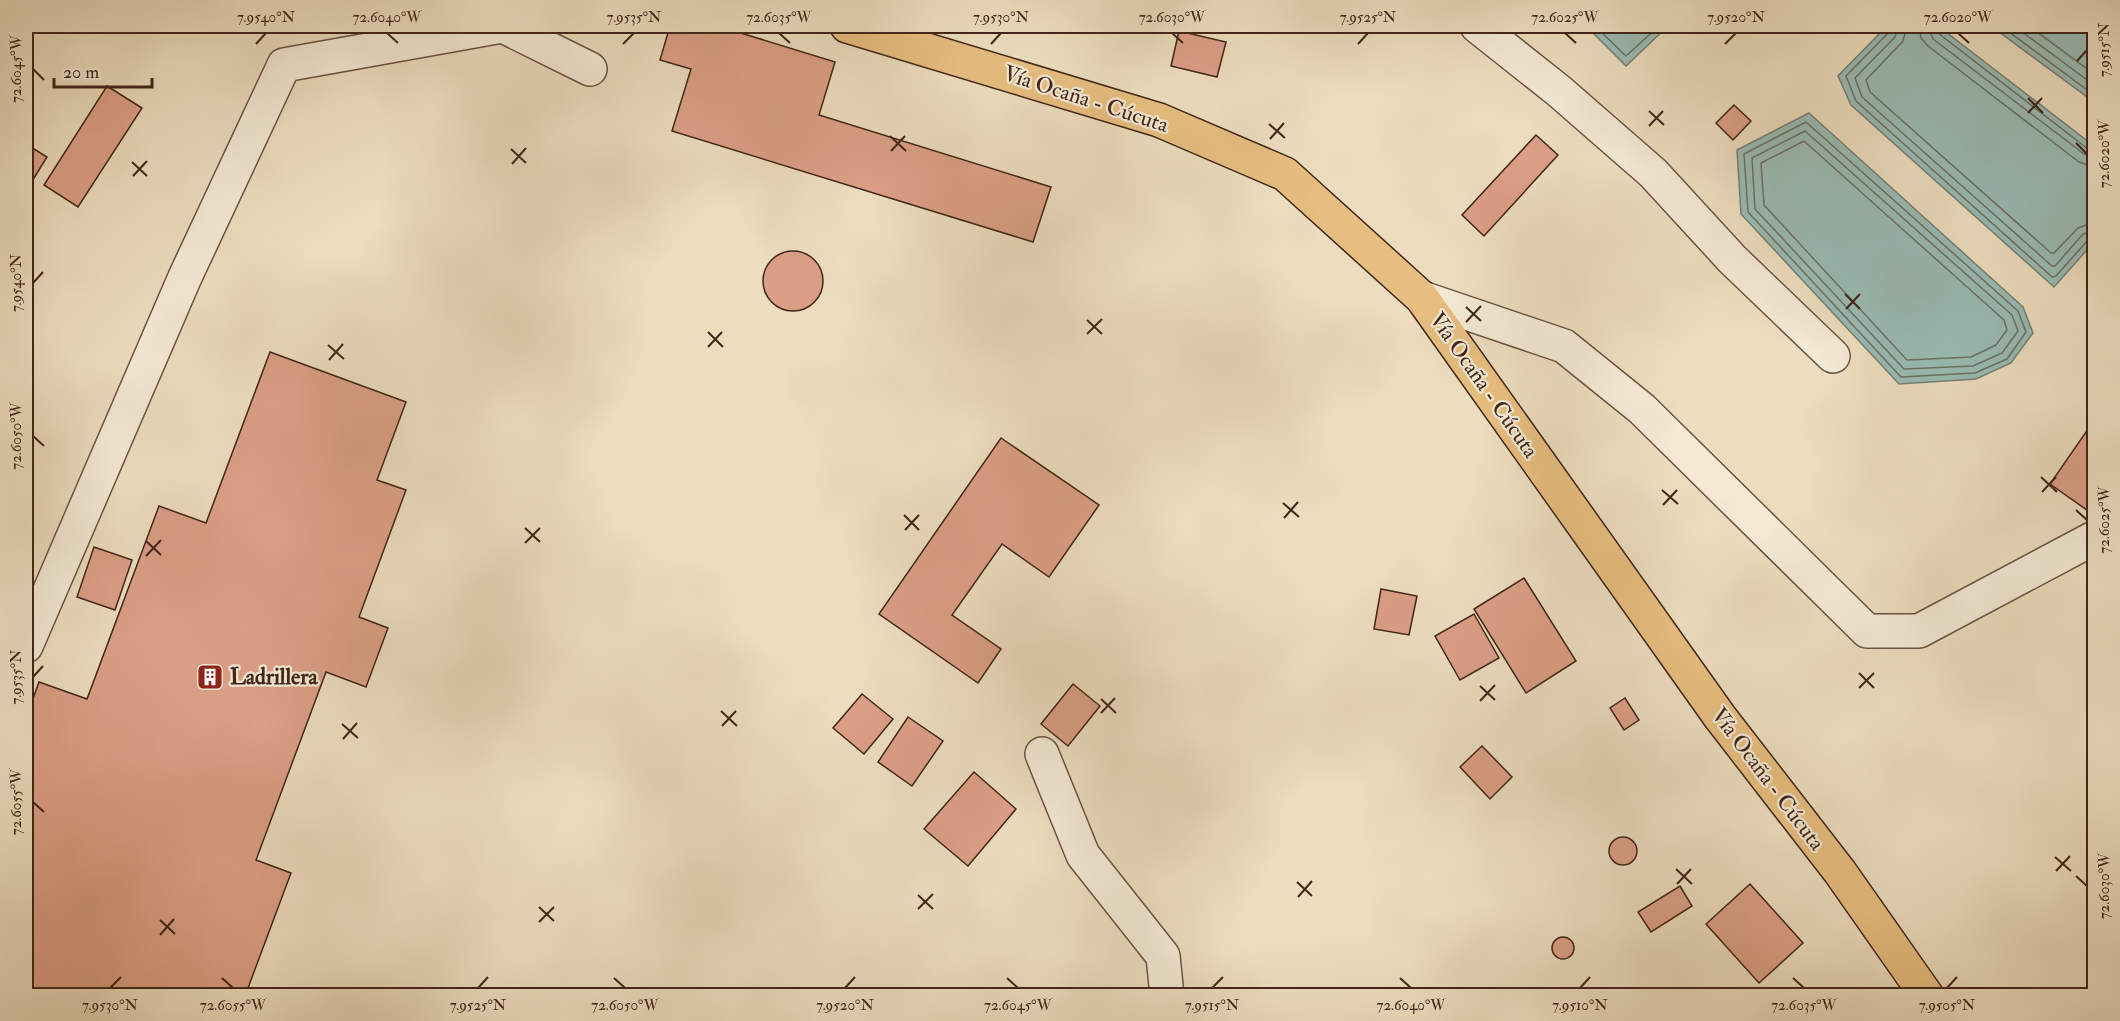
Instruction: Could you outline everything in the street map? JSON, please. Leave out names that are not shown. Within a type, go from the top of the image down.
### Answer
[{"type":"main road","name":"Vía Ocaña - Cúcuta","points":[[847,26],[1159,120],[1285,174],[1422,298],[1720,717],[1840,872],[1927,996]]},
{"type":"street","points":[[26,646],[185,277],[284,65],[502,26],[590,69]]},
{"type":"street","points":[[1477,26],[1559,92],[1653,173],[1732,260],[1833,356]]},
{"type":"street","points":[[1422,298],[1564,346],[1642,409],[1867,632],[1919,631],[2094,538]]},
{"type":"street","points":[[1042,754],[1083,855],[1162,956],[1167,996]]},
{"type":"water","points":[[1586,26],[1668,26],[1626,66]]},
{"type":"water","points":[[1887,26],[1938,26],[2094,146],[2094,242],[2054,287],[1851,105],[1838,76]]},
{"type":"water","points":[[1991,26],[2094,26],[2094,102]]},
{"type":"water","points":[[1809,113],[2023,307],[2033,333],[2011,363],[1976,379],[1899,384],[1741,214],[1737,150]]},
{"type":"building","points":[[670,26],[718,26],[835,62],[819,115],[1051,187],[1033,242],[672,131],[691,69],[660,60]]},
{"type":"building","points":[[1179,31],[1226,42],[1217,77],[1171,66]]},
{"type":"building","points":[[107,86],[142,108],[78,207],[44,185]]},
{"type":"building","points":[[1734,105],[1751,121],[1733,140],[1716,123]]},
{"type":"building","points":[[1536,135],[1558,155],[1484,236],[1462,215]]},
{"type":"building","points":[[26,144],[47,157],[26,191]]},
{"type":"building","points":[[793,251],[814,260],[823,281],[814,302],[793,311],[772,302],[763,281],[772,260]]},
{"type":"building","name":"Ladrillera","points":[[270,352],[406,402],[377,480],[406,490],[359,617],[388,628],[366,687],[326,672],[256,860],[291,873],[245,996],[26,996],[26,718],[39,682],[87,699],[159,506],[206,523]]},
{"type":"building","points":[[2086,432],[2094,438],[2094,515],[2050,484]]},
{"type":"building","points":[[1001,438],[1099,505],[1049,577],[1002,544],[952,615],[1001,649],[978,683],[879,614]]},
{"type":"building","points":[[94,547],[132,560],[115,610],[77,597]]},
{"type":"building","points":[[1524,578],[1576,661],[1526,693],[1474,609]]},
{"type":"building","points":[[1381,589],[1417,596],[1409,635],[1374,629]]},
{"type":"building","points":[[1474,614],[1499,658],[1460,680],[1435,636]]},
{"type":"building","points":[[1073,684],[1100,706],[1068,746],[1041,724]]},
{"type":"building","points":[[862,694],[893,719],[864,754],[833,728]]},
{"type":"building","points":[[1625,698],[1639,720],[1624,730],[1610,708]]},
{"type":"building","points":[[908,717],[943,741],[912,786],[878,762]]},
{"type":"building","points":[[1482,746],[1512,777],[1490,799],[1460,767]]},
{"type":"building","points":[[974,772],[1016,809],[968,866],[924,829]]},
{"type":"building","points":[[1623,837],[1633,841],[1637,851],[1633,861],[1623,865],[1613,861],[1609,851],[1613,841]]},
{"type":"building","points":[[1750,884],[1803,943],[1759,983],[1706,924]]},
{"type":"building","points":[[1680,886],[1692,906],[1651,932],[1638,912]]},
{"type":"building","points":[[1563,937],[1571,940],[1574,948],[1571,956],[1563,959],[1555,956],[1552,948],[1555,940]]},
{"type":"place","name":"Ladrillera","points":[[210,677]]}]
